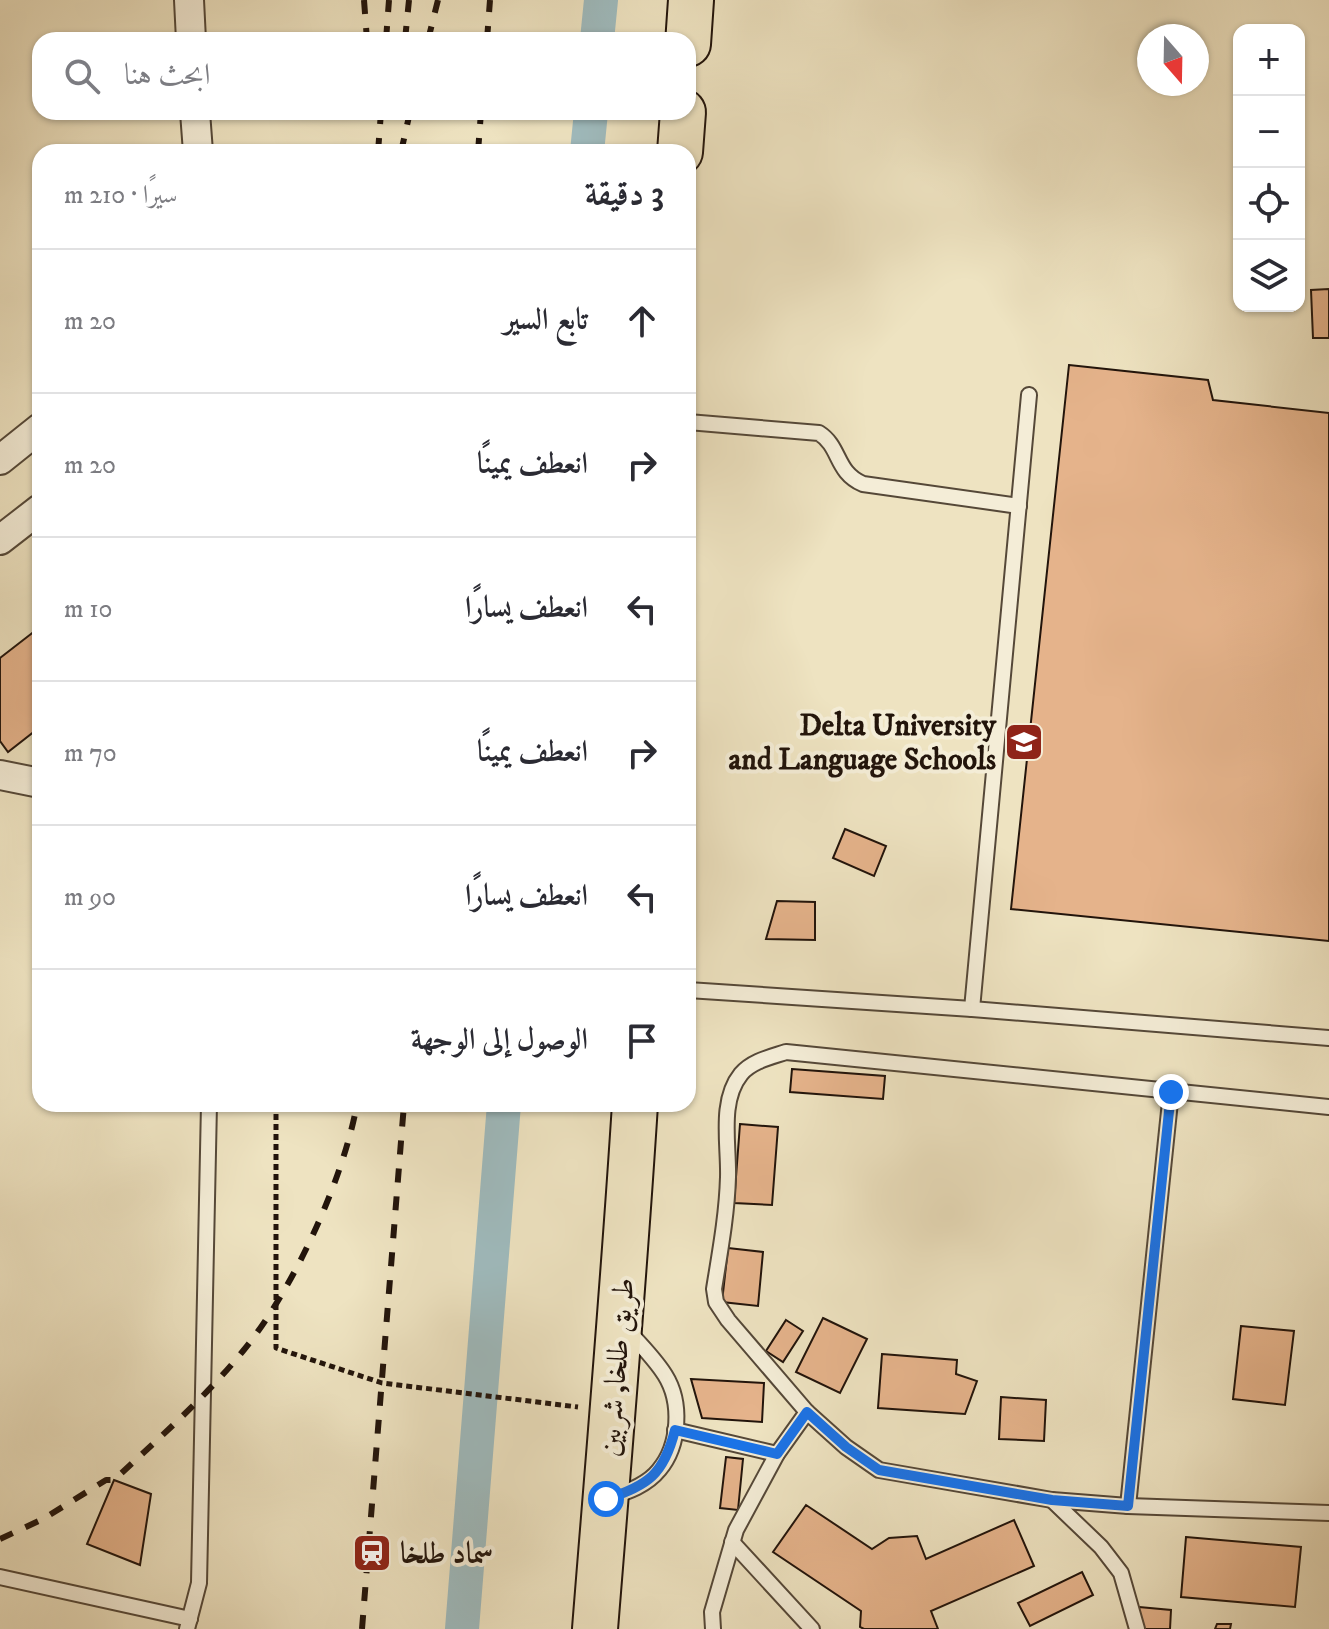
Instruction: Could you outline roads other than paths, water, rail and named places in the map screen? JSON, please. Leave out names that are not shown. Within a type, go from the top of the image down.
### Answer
[{"type":"main road","points":[[689,32],[691,0]]},
{"type":"main road","points":[[681,144],[682,120]]},
{"type":"main road","name":"طريق طلخا, شربين","points":[[595,1629],[611,1412],[621,1323],[634,1112]]},
{"type":"street","points":[[189,0],[191,32]]},
{"type":"street","points":[[196,120],[197,144]]},
{"type":"street","points":[[0,460],[32,434]]},
{"type":"street","points":[[0,540],[32,515]]},
{"type":"street","points":[[0,775],[32,781]]},
{"type":"lane","points":[[972,1009],[1029,395]]},
{"type":"lane","points":[[696,423],[819,433],[828,439],[845,473],[863,484],[1019,506]]},
{"type":"lane","points":[[696,991],[1329,1038]]},
{"type":"lane","points":[[1329,1107],[786,1052],[759,1061],[742,1073],[735,1085],[729,1106],[728,1179],[714,1289],[716,1302],[728,1320],[807,1412],[846,1447],[879,1470],[1052,1500],[1128,1506],[1329,1513]]},
{"type":"lane","points":[[1128,1506],[1171,1092]]},
{"type":"lane","points":[[0,1577],[189,1624],[199,1583],[209,1112]]},
{"type":"lane","points":[[606,1499],[630,1491],[658,1471],[669,1455],[675,1430],[676,1404],[666,1376],[621,1323]]},
{"type":"lane","points":[[713,1629],[712,1612],[736,1530],[777,1454],[807,1412]]},
{"type":"lane","points":[[675,1430],[777,1454]]},
{"type":"lane","points":[[1052,1500],[1101,1547],[1121,1573],[1137,1629]]},
{"type":"lane","points":[[732,1542],[812,1629]]},
{"type":"waterway","points":[[598,32],[601,0]]},
{"type":"waterway","points":[[588,144],[590,120]]},
{"type":"waterway","points":[[462,1629],[503,1112]]},
{"type":"railway","points":[[364,0],[366,32]]},
{"type":"railway","points":[[387,32],[389,0]]},
{"type":"railway","points":[[406,32],[409,0]]},
{"type":"railway","points":[[430,32],[438,0]]},
{"type":"railway","points":[[488,32],[490,0]]},
{"type":"railway","points":[[379,144],[380,120]]},
{"type":"railway","points":[[403,144],[408,120]]},
{"type":"railway","points":[[479,144],[480,120]]},
{"type":"railway","points":[[0,1539],[43,1519],[106,1480],[114,1480],[197,1402],[243,1351],[280,1298],[314,1234],[340,1166],[355,1112]]},
{"type":"railway","points":[[362,1629],[403,1112]]},
{"type":"place","name":"Delta University and Language Schools","points":[[1024,742]]},
{"type":"place","name":"سماد طلخا","points":[[372,1553]]}]
